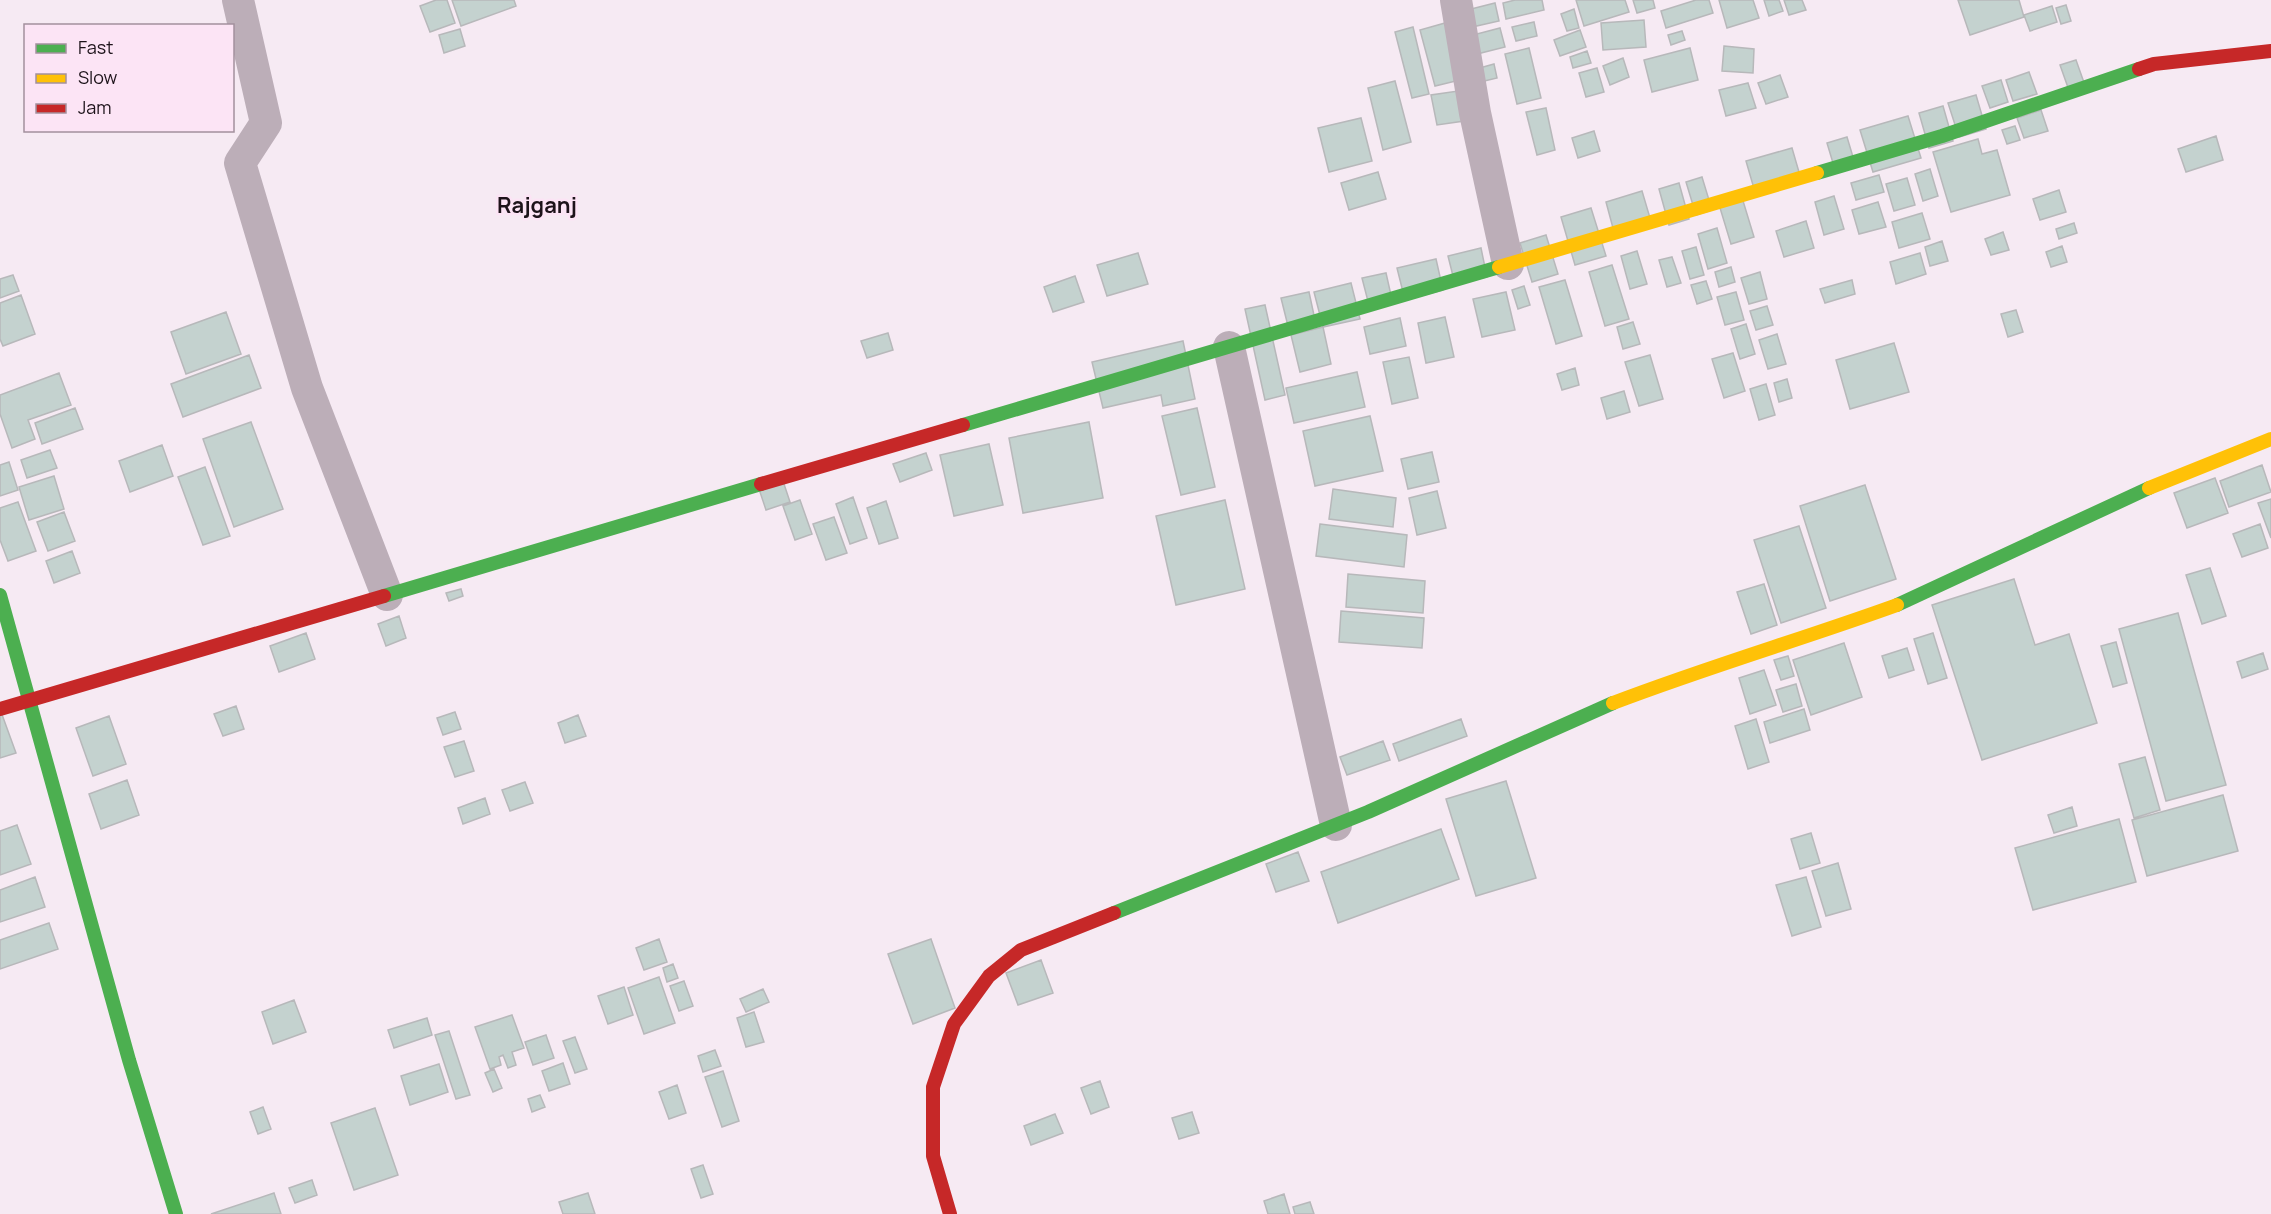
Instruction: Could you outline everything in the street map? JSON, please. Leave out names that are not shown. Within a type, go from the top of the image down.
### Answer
[{"type":"street","points":[[237,0],[266,123],[240,163],[307,388],[387,595]]},
{"type":"street","points":[[1456,0],[1475,113],[1508,264]]},
{"type":"street","points":[[0,709],[1942,136],[2154,64],[2271,51]]},
{"type":"street","points":[[1229,347],[1336,825]]},
{"type":"street","points":[[950,1214],[933,1156],[933,1087],[954,1024],[989,976],[1021,950],[1336,825],[1589,713],[1672,680],[1822,632],[1913,599],[2126,498],[2271,440]]},
{"type":"street","points":[[0,595],[32,700],[118,1027],[176,1214]]},
{"type":"building","points":[[436,0],[447,0],[455,23],[430,32],[420,6]]},
{"type":"building","points":[[452,0],[514,0],[516,6],[461,26]]},
{"type":"building","points":[[1515,0],[1542,0],[1544,10],[1506,19],[1503,3]]},
{"type":"building","points":[[1576,0],[1625,0],[1629,12],[1584,26]]},
{"type":"building","points":[[1633,0],[1653,0],[1655,8],[1637,13]]},
{"type":"building","points":[[1696,0],[1709,0],[1713,13],[1666,28],[1661,11]]},
{"type":"building","points":[[1719,0],[1753,0],[1759,18],[1727,28]]},
{"type":"building","points":[[1764,0],[1779,0],[1783,11],[1769,16]]},
{"type":"building","points":[[1784,0],[1802,0],[1806,10],[1789,15]]},
{"type":"building","points":[[1958,0],[2019,0],[2024,17],[1970,35]]},
{"type":"building","points":[[1495,3],[1499,21],[1472,27],[1467,10]]},
{"type":"building","points":[[2066,5],[2071,21],[2061,24],[2056,8]]},
{"type":"building","points":[[2052,6],[2057,22],[2030,31],[2024,15]]},
{"type":"building","points":[[1574,9],[1579,28],[1567,31],[1561,14]]},
{"type":"building","points":[[1644,20],[1646,47],[1603,50],[1601,23]]},
{"type":"building","points":[[1534,22],[1537,36],[1516,41],[1512,27]]},
{"type":"building","points":[[1445,23],[1460,80],[1435,86],[1420,30]]},
{"type":"building","points":[[1413,27],[1429,94],[1412,98],[1395,32]]},
{"type":"building","points":[[1500,28],[1505,47],[1477,54],[1473,35]]},
{"type":"building","points":[[460,29],[465,46],[444,53],[439,35]]},
{"type":"building","points":[[1580,30],[1586,47],[1560,56],[1554,40]]},
{"type":"building","points":[[1682,31],[1685,40],[1671,45],[1668,35]]},
{"type":"building","points":[[1724,46],[1754,49],[1753,73],[1722,71]]},
{"type":"building","points":[[1529,48],[1541,98],[1517,104],[1505,54]]},
{"type":"building","points":[[1690,48],[1698,80],[1652,92],[1644,60]]},
{"type":"building","points":[[1587,51],[1591,63],[1573,68],[1570,57]]},
{"type":"building","points":[[1623,58],[1629,77],[1610,85],[1603,66]]},
{"type":"building","points":[[2076,60],[2087,91],[2071,96],[2060,65]]},
{"type":"building","points":[[1494,64],[1497,78],[1480,82],[1476,69]]},
{"type":"building","points":[[1597,68],[1604,92],[1586,97],[1579,73]]},
{"type":"building","points":[[2029,72],[2037,94],[2013,101],[2006,80]]},
{"type":"building","points":[[1780,75],[1788,97],[1766,104],[1758,83]]},
{"type":"building","points":[[2001,80],[2008,102],[1990,108],[1982,86]]},
{"type":"building","points":[[1395,81],[1411,142],[1383,150],[1368,88]]},
{"type":"building","points":[[1748,83],[1756,108],[1726,116],[1719,90]]},
{"type":"building","points":[[1458,91],[1464,121],[1437,125],[1431,95]]},
{"type":"building","points":[[1976,95],[1986,129],[1959,137],[1948,103]]},
{"type":"building","points":[[1943,106],[1953,141],[1929,148],[1919,113]]},
{"type":"building","points":[[1546,108],[1555,150],[1537,155],[1526,112]]},
{"type":"building","points":[[2041,110],[2048,131],[2024,138],[2017,118]]},
{"type":"building","points":[[1908,116],[1921,158],[1873,172],[1860,130]]},
{"type":"building","points":[[1361,118],[1372,161],[1329,172],[1318,128]]},
{"type":"building","points":[[2015,126],[2020,140],[2007,144],[2002,130]]},
{"type":"building","points":[[1594,131],[1600,151],[1578,158],[1572,138]]},
{"type":"building","points":[[2216,136],[2223,160],[2186,172],[2178,149]]},
{"type":"building","points":[[1847,137],[1856,167],[1836,173],[1827,143]]},
{"type":"building","points":[[1978,139],[1982,154],[1997,150],[2010,195],[1951,212],[1933,152]]},
{"type":"building","points":[[1792,148],[1801,179],[1755,192],[1746,161]]},
{"type":"building","points":[[1930,169],[1938,196],[1923,201],[1915,174]]},
{"type":"building","points":[[1378,172],[1386,199],[1349,210],[1341,183]]},
{"type":"building","points":[[1879,175],[1884,192],[1856,200],[1851,183]]},
{"type":"building","points":[[1702,177],[1712,210],[1696,215],[1686,182]]},
{"type":"building","points":[[1907,178],[1915,205],[1894,211],[1886,184]]},
{"type":"building","points":[[1679,183],[1689,219],[1669,225],[1659,189]]},
{"type":"building","points":[[2059,190],[2066,212],[2040,220],[2033,199]]},
{"type":"building","points":[[1642,191],[1650,218],[1613,228],[1606,202]]},
{"type":"building","points":[[1740,191],[1754,237],[1731,244],[1717,198]]},
{"type":"building","points":[[1834,196],[1844,229],[1824,235],[1815,202]]},
{"type":"building","points":[[1878,202],[1886,227],[1859,234],[1852,210]]},
{"type":"building","points":[[1591,208],[1606,256],[1575,265],[1561,217]]},
{"type":"building","points":[[1922,213],[1930,239],[1899,248],[1892,222]]},
{"type":"building","points":[[1806,221],[1814,248],[1784,257],[1776,231]]},
{"type":"building","points":[[2074,223],[2077,233],[2059,239],[2056,229]]},
{"type":"building","points":[[1717,228],[1727,263],[1708,269],[1698,234]]},
{"type":"building","points":[[2003,232],[2009,250],[1991,255],[1985,239]]},
{"type":"building","points":[[1546,235],[1558,274],[1532,282],[1520,243]]},
{"type":"building","points":[[1942,241],[1948,261],[1930,266],[1925,247]]},
{"type":"building","points":[[2062,246],[2067,262],[2051,267],[2046,252]]},
{"type":"building","points":[[1696,247],[1704,275],[1690,279],[1682,251]]},
{"type":"building","points":[[1481,248],[1487,277],[1455,284],[1448,256]]},
{"type":"building","points":[[1637,251],[1647,284],[1630,289],[1621,256]]},
{"type":"building","points":[[1138,253],[1148,284],[1107,296],[1097,265]]},
{"type":"building","points":[[1920,253],[1926,274],[1896,284],[1890,262]]},
{"type":"building","points":[[1672,257],[1681,283],[1667,287],[1659,260]]},
{"type":"building","points":[[1436,259],[1443,290],[1405,300],[1397,268]]},
{"type":"building","points":[[1612,265],[1629,319],[1605,326],[1589,272]]},
{"type":"building","points":[[1731,267],[1735,282],[1719,287],[1715,272]]},
{"type":"building","points":[[1760,272],[1767,299],[1749,304],[1741,278]]},
{"type":"building","points":[[1386,273],[1393,304],[1370,309],[1362,278]]},
{"type":"building","points":[[13,275],[19,291],[0,298],[0,279]]},
{"type":"building","points":[[1075,276],[1084,302],[1053,312],[1044,287]]},
{"type":"building","points":[[1565,280],[1582,336],[1556,344],[1539,287]]},
{"type":"building","points":[[1852,280],[1855,294],[1825,303],[1820,289]]},
{"type":"building","points":[[1706,281],[1712,299],[1697,304],[1691,285]]},
{"type":"building","points":[[1351,283],[1360,319],[1323,327],[1314,292]]},
{"type":"building","points":[[1524,286],[1530,305],[1518,309],[1512,290]]},
{"type":"building","points":[[1309,292],[1315,320],[1288,326],[1281,298]]},
{"type":"building","points":[[1506,292],[1515,330],[1482,337],[1473,299]]},
{"type":"building","points":[[1736,292],[1744,320],[1725,325],[1717,297]]},
{"type":"building","points":[[21,295],[35,334],[3,346],[0,339],[0,303]]},
{"type":"building","points":[[1265,305],[1285,395],[1265,400],[1245,309]]},
{"type":"building","points":[[1767,306],[1773,325],[1756,330],[1750,311]]},
{"type":"building","points":[[2016,310],[2023,332],[2008,337],[2001,314]]},
{"type":"building","points":[[226,312],[241,354],[186,374],[171,332]]},
{"type":"building","points":[[1445,317],[1454,357],[1426,363],[1418,323]]},
{"type":"building","points":[[1400,318],[1406,346],[1370,354],[1364,327]]},
{"type":"building","points":[[1633,322],[1640,344],[1623,349],[1617,327]]},
{"type":"building","points":[[1746,324],[1755,354],[1740,359],[1731,329]]},
{"type":"building","points":[[1323,327],[1331,364],[1300,372],[1291,335]]},
{"type":"building","points":[[888,333],[893,350],[867,358],[861,341]]},
{"type":"building","points":[[1777,334],[1786,364],[1768,369],[1759,340]]},
{"type":"building","points":[[1183,341],[1195,399],[1163,406],[1161,395],[1103,408],[1092,362]]},
{"type":"building","points":[[1894,343],[1909,392],[1850,409],[1836,360]]},
{"type":"building","points":[[1733,353],[1745,391],[1724,398],[1712,359]]},
{"type":"building","points":[[249,355],[261,388],[183,417],[171,384]]},
{"type":"building","points":[[1650,355],[1663,399],[1639,406],[1625,362]]},
{"type":"building","points":[[1409,357],[1418,398],[1392,404],[1383,362]]},
{"type":"building","points":[[1575,368],[1579,385],[1562,390],[1557,374]]},
{"type":"building","points":[[1357,372],[1365,407],[1294,423],[1286,388]]},
{"type":"building","points":[[59,373],[71,405],[28,420],[35,439],[12,448],[0,414],[0,395]]},
{"type":"building","points":[[1787,379],[1792,398],[1779,402],[1774,383]]},
{"type":"building","points":[[1766,384],[1775,415],[1759,420],[1750,389]]},
{"type":"building","points":[[1624,391],[1630,412],[1607,419],[1601,398]]},
{"type":"building","points":[[75,408],[83,429],[42,444],[35,423]]},
{"type":"building","points":[[1197,408],[1215,487],[1181,495],[1162,416]]},
{"type":"building","points":[[1370,416],[1383,471],[1315,486],[1303,431]]},
{"type":"building","points":[[251,422],[283,509],[234,527],[203,439]]},
{"type":"building","points":[[1089,422],[1103,498],[1023,513],[1009,438]]},
{"type":"building","points":[[989,444],[1003,505],[954,516],[940,455]]},
{"type":"building","points":[[162,445],[173,476],[130,492],[119,461]]},
{"type":"building","points":[[50,450],[57,468],[27,478],[21,460]]},
{"type":"building","points":[[1432,452],[1439,482],[1408,489],[1401,459]]},
{"type":"building","points":[[926,453],[932,470],[900,482],[893,464]]},
{"type":"building","points":[[9,462],[18,490],[0,496],[0,465]]},
{"type":"building","points":[[2262,465],[2271,492],[2229,507],[2220,481]]},
{"type":"building","points":[[205,467],[230,536],[203,545],[178,477]]},
{"type":"building","points":[[54,476],[64,509],[29,520],[19,487]]},
{"type":"building","points":[[2215,478],[2228,513],[2187,528],[2174,493]]},
{"type":"building","points":[[783,481],[790,502],[766,510],[759,489]]},
{"type":"building","points":[[1865,485],[1896,579],[1830,601],[1800,506]]},
{"type":"building","points":[[1333,489],[1396,498],[1393,527],[1329,519]]},
{"type":"building","points":[[1437,491],[1446,528],[1417,535],[1409,498]]},
{"type":"building","points":[[853,497],[867,538],[850,544],[836,504]]},
{"type":"building","points":[[2271,499],[2271,538],[2258,503]]},
{"type":"building","points":[[800,500],[812,534],[795,540],[783,506]]},
{"type":"building","points":[[1225,500],[1245,589],[1176,605],[1156,516]]},
{"type":"building","points":[[886,501],[898,538],[879,544],[867,508]]},
{"type":"building","points":[[18,502],[36,551],[8,561],[0,540],[0,508]]},
{"type":"building","points":[[64,512],[75,541],[48,551],[37,522]]},
{"type":"building","points":[[834,517],[847,553],[826,560],[813,524]]},
{"type":"building","points":[[1320,524],[1407,535],[1404,567],[1316,556]]},
{"type":"building","points":[[2260,524],[2268,548],[2242,557],[2233,534]]},
{"type":"building","points":[[1799,526],[1826,608],[1781,623],[1754,540]]},
{"type":"building","points":[[72,551],[80,573],[54,583],[46,561]]},
{"type":"building","points":[[2210,568],[2226,616],[2202,624],[2186,575]]},
{"type":"building","points":[[1348,574],[1425,581],[1423,613],[1346,607]]},
{"type":"building","points":[[2014,579],[2035,645],[2069,634],[2097,723],[1982,760],[1932,605]]},
{"type":"building","points":[[1764,584],[1777,625],[1751,634],[1737,592]]},
{"type":"building","points":[[461,589],[463,596],[449,601],[446,593]]},
{"type":"building","points":[[1341,611],[1424,618],[1422,648],[1339,642]]},
{"type":"building","points":[[2178,613],[2226,785],[2166,801],[2119,629]]},
{"type":"building","points":[[399,616],[406,638],[386,646],[378,624]]},
{"type":"building","points":[[306,633],[315,659],[279,672],[270,646]]},
{"type":"building","points":[[1933,633],[1947,678],[1928,684],[1914,639]]},
{"type":"building","points":[[2116,642],[2127,683],[2113,687],[2101,646]]},
{"type":"building","points":[[1844,643],[1862,697],[1811,715],[1793,660]]},
{"type":"building","points":[[1907,648],[1914,670],[1889,678],[1882,656]]},
{"type":"building","points":[[2263,653],[2268,669],[2242,678],[2237,662]]},
{"type":"building","points":[[1788,656],[1794,676],[1781,680],[1774,660]]},
{"type":"building","points":[[1764,670],[1776,705],[1750,714],[1739,678]]},
{"type":"building","points":[[1796,684],[1802,706],[1783,712],[1776,690]]},
{"type":"building","points":[[236,706],[244,729],[223,736],[214,714]]},
{"type":"building","points":[[0,709],[16,753],[0,758]]},
{"type":"building","points":[[1804,709],[1810,730],[1770,743],[1764,722]]},
{"type":"building","points":[[455,712],[461,729],[443,735],[437,718]]},
{"type":"building","points":[[578,715],[586,736],[565,743],[558,723]]},
{"type":"building","points":[[109,716],[126,764],[93,776],[76,728]]},
{"type":"building","points":[[1461,719],[1467,736],[1399,761],[1393,744]]},
{"type":"building","points":[[1756,719],[1769,762],[1748,769],[1735,726]]},
{"type":"building","points":[[464,741],[474,771],[455,777],[444,747]]},
{"type":"building","points":[[1383,741],[1390,760],[1347,775],[1340,757]]},
{"type":"building","points":[[2145,757],[2160,810],[2134,818],[2119,764]]},
{"type":"building","points":[[127,780],[139,815],[101,829],[89,794]]},
{"type":"building","points":[[1506,781],[1536,878],[1476,896],[1446,799]]},
{"type":"building","points":[[525,782],[533,803],[510,811],[502,790]]},
{"type":"building","points":[[2223,795],[2238,851],[2147,876],[2132,820]]},
{"type":"building","points":[[485,798],[490,814],[463,824],[458,808]]},
{"type":"building","points":[[2072,807],[2077,826],[2054,833],[2048,815]]},
{"type":"building","points":[[2119,819],[2136,882],[2033,910],[2015,848]]},
{"type":"building","points":[[17,825],[31,864],[0,875],[0,831]]},
{"type":"building","points":[[1441,829],[1459,879],[1338,923],[1321,872]]},
{"type":"building","points":[[1811,833],[1820,863],[1800,869],[1791,839]]},
{"type":"building","points":[[1298,852],[1309,881],[1276,892],[1266,864]]},
{"type":"building","points":[[1838,863],[1851,909],[1826,916],[1812,871]]},
{"type":"building","points":[[35,877],[45,907],[0,922],[0,890]]},
{"type":"building","points":[[1806,877],[1821,927],[1792,936],[1776,885]]},
{"type":"building","points":[[49,923],[58,949],[0,969],[0,940]]},
{"type":"building","points":[[659,939],[667,962],[644,970],[636,948]]},
{"type":"building","points":[[931,939],[955,1008],[913,1024],[888,954]]},
{"type":"building","points":[[1041,960],[1053,993],[1018,1005],[1006,973]]},
{"type":"building","points":[[673,964],[678,978],[667,982],[663,968]]},
{"type":"building","points":[[659,977],[675,1023],[644,1034],[628,988]]},
{"type":"building","points":[[684,981],[693,1006],[679,1011],[670,986]]},
{"type":"building","points":[[624,987],[633,1015],[608,1024],[598,996]]},
{"type":"building","points":[[763,989],[769,1002],[746,1012],[740,999]]},
{"type":"building","points":[[294,1000],[306,1032],[273,1044],[262,1012]]},
{"type":"building","points":[[754,1012],[764,1042],[746,1047],[737,1018]]},
{"type":"building","points":[[512,1015],[524,1048],[512,1052],[516,1065],[508,1068],[503,1055],[499,1057],[501,1065],[490,1069],[475,1027]]},
{"type":"building","points":[[427,1018],[432,1035],[394,1048],[388,1030]]},
{"type":"building","points":[[449,1031],[470,1095],[456,1099],[435,1035]]},
{"type":"building","points":[[546,1035],[554,1058],[533,1065],[525,1042]]},
{"type":"building","points":[[575,1037],[587,1069],[575,1073],[563,1041]]},
{"type":"building","points":[[715,1050],[721,1066],[703,1072],[698,1056]]},
{"type":"building","points":[[563,1063],[570,1084],[549,1091],[542,1071]]},
{"type":"building","points":[[439,1064],[448,1092],[410,1105],[401,1076]]},
{"type":"building","points":[[494,1069],[502,1088],[493,1092],[485,1073]]},
{"type":"building","points":[[723,1071],[739,1121],[722,1127],[705,1077]]},
{"type":"building","points":[[1100,1081],[1109,1107],[1091,1114],[1081,1088]]},
{"type":"building","points":[[677,1085],[686,1113],[669,1119],[659,1092]]},
{"type":"building","points":[[540,1095],[545,1107],[532,1112],[528,1099]]},
{"type":"building","points":[[263,1107],[271,1129],[258,1134],[250,1112]]},
{"type":"building","points":[[375,1108],[398,1175],[354,1190],[331,1123]]},
{"type":"building","points":[[1192,1112],[1199,1133],[1179,1139],[1172,1118]]},
{"type":"building","points":[[1055,1114],[1063,1133],[1031,1145],[1024,1126]]},
{"type":"building","points":[[703,1165],[713,1194],[701,1198],[691,1169]]},
{"type":"building","points":[[312,1180],[317,1195],[295,1203],[289,1188]]},
{"type":"building","points":[[274,1193],[281,1214],[211,1214]]},
{"type":"building","points":[[588,1193],[595,1214],[563,1214],[559,1202]]},
{"type":"building","points":[[1284,1194],[1290,1214],[1268,1214],[1264,1201]]},
{"type":"building","points":[[1310,1202],[1314,1214],[1295,1214],[1293,1207]]},
{"type":"traffic: fast","points":[[1817,173],[1942,136],[2139,69]]},
{"type":"traffic: fast","points":[[963,425],[1499,267]]},
{"type":"traffic: fast","points":[[384,596],[761,484]]},
{"type":"traffic: fast","points":[[1897,605],[2149,488]]},
{"type":"traffic: fast","points":[[0,595],[129,1060],[176,1214]]},
{"type":"traffic: fast","points":[[1114,913],[1368,812],[1613,703]]},
{"type":"traffic: slow","points":[[1499,267],[1817,173]]},
{"type":"traffic: slow","points":[[2149,488],[2271,439]]},
{"type":"traffic: slow","points":[[1613,703],[1897,605]]},
{"type":"traffic: jam","points":[[2139,69],[2154,64],[2271,51]]},
{"type":"traffic: jam","points":[[761,484],[963,425]]},
{"type":"traffic: jam","points":[[0,709],[384,596]]},
{"type":"traffic: jam","points":[[950,1214],[933,1156],[933,1087],[954,1024],[989,976],[1021,950],[1114,913]]},
{"type":"district","name":"Rajganj","points":[[537,205]]}]
